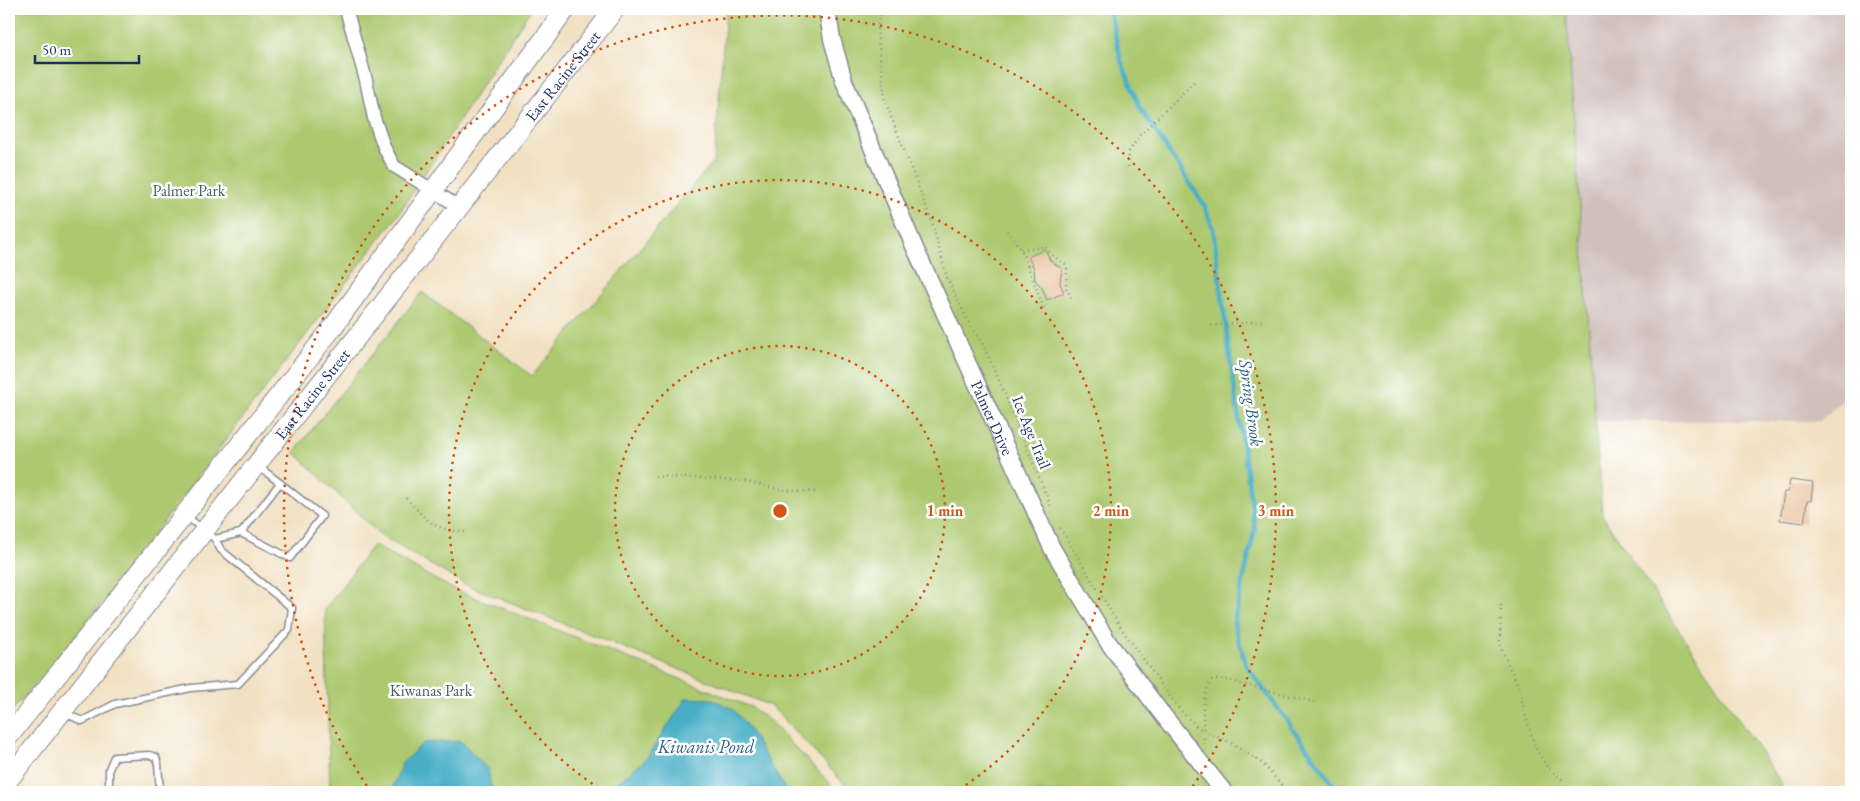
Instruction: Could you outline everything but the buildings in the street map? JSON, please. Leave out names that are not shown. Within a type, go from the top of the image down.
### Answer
[{"type":"main road","name":"East Racine Street","points":[[9,736],[330,332],[566,9]]},
{"type":"main road","name":"East Racine Street","points":[[9,779],[62,711],[210,535],[256,464],[615,9]]},
{"type":"street","points":[[346,9],[374,118],[384,147],[394,166],[459,207]]},
{"type":"street","name":"Palmer Drive","points":[[827,9],[832,39],[844,81],[915,247],[1052,548],[1108,642],[1224,792]]},
{"type":"lane","points":[[210,535],[242,533],[290,558],[322,516],[256,464]]},
{"type":"lane","points":[[242,533],[280,483]]},
{"type":"lane","points":[[62,711],[82,720],[115,704],[191,688],[238,684],[289,630],[292,608],[221,550],[210,535],[184,514]]},
{"type":"lane","points":[[109,792],[109,768],[114,757],[149,755],[156,757],[160,792]]},
{"type":"path","name":"Ice Age Trail","points":[[880,9],[877,29],[885,101],[932,222],[947,278],[994,368],[1052,510]]},
{"type":"path","points":[[1128,167],[1129,152],[1139,136],[1196,81]]},
{"type":"path","points":[[1007,231],[1021,248],[1046,311]]},
{"type":"path","points":[[1021,248],[1045,247],[1052,255],[1065,264],[1067,269],[1066,288],[1073,300]]},
{"type":"path","points":[[1206,326],[1265,320]]},
{"type":"path","points":[[656,476],[744,481],[782,490],[816,492]]},
{"type":"path","points":[[406,498],[428,522],[451,531],[468,532]]},
{"type":"path","points":[[1059,526],[1123,631],[1179,709],[1197,727],[1233,744],[1262,764],[1288,792]]},
{"type":"path","points":[[1501,605],[1500,642],[1502,651],[1520,689],[1524,712],[1536,749],[1547,767],[1565,782]]},
{"type":"path","points":[[1204,767],[1204,701],[1206,689],[1212,680],[1223,679],[1314,702]]},
{"type":"shaded area","points":[[1566,9],[1851,9],[1851,392],[1820,421],[1595,421]]},
{"type":"green space","name":"Palmer Park","points":[[9,9],[531,9],[398,215],[56,662],[9,714]]},
{"type":"green space","points":[[726,9],[1566,9],[1602,515],[1782,784],[1780,792],[852,792],[771,706],[464,584],[381,536],[294,452],[422,292],[532,376],[714,161]]},
{"type":"green space","name":"Kiwanas Park","points":[[373,545],[451,588],[751,707],[770,721],[838,792],[330,792],[325,609]]},
{"type":"water","name":"Kiwanis Pond","points":[[686,698],[712,699],[733,709],[747,726],[787,792],[606,792],[646,759]]},
{"type":"water","points":[[461,741],[488,770],[492,792],[391,792],[402,763],[423,743]]},
{"type":"waterway","name":"Spring Brook","points":[[1109,9],[1121,60],[1140,108],[1204,205],[1213,228],[1255,528],[1234,623],[1246,665],[1339,792]]}]
